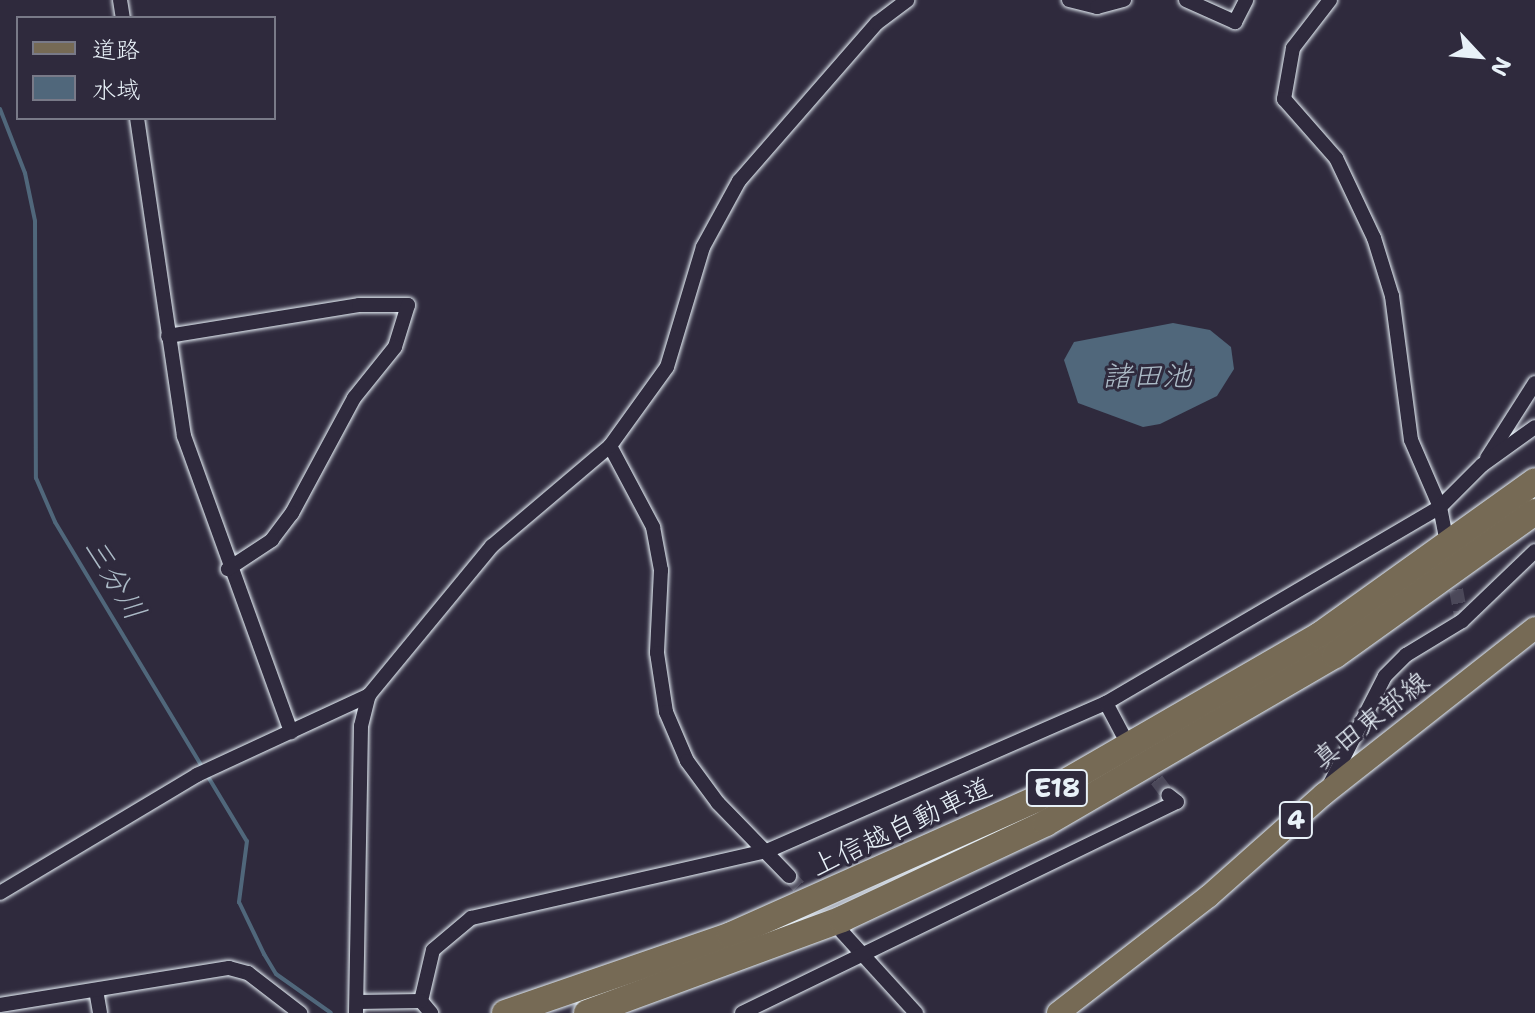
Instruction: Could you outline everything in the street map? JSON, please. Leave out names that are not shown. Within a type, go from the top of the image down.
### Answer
[{"type":"highway","name":"上信越自動車道","points":[[505,1013],[815,901],[1049,792],[1320,635],[1535,481]]},
{"type":"highway","name":"E18","points":[[587,1013],[842,919],[1046,823],[1335,655],[1535,512]]},
{"type":"main road","name":"真田東部線","points":[[1058,1013],[1209,896],[1324,794],[1535,628]]},
{"type":"street","points":[[0,893],[197,775],[369,695],[492,546],[610,446],[667,367],[703,247],[739,181],[877,23],[907,0]]},
{"type":"street","points":[[1069,0],[1097,7],[1124,0]]},
{"type":"street","points":[[1186,0],[1235,22],[1246,0]]},
{"type":"street","points":[[1330,0],[1293,48],[1284,99],[1336,158],[1370,227],[1392,296],[1411,440],[1440,507],[1445,533]]},
{"type":"street","points":[[137,120],[184,436],[228,569],[291,732]]},
{"type":"street","points":[[168,336],[359,305],[408,305],[395,347],[354,398],[292,513],[272,540],[228,569]]},
{"type":"street","points":[[1482,465],[1535,383]]},
{"type":"street","points":[[421,1001],[433,950],[471,918],[767,851],[1106,703],[1440,507],[1482,465],[1535,427]]},
{"type":"street","points":[[610,446],[653,527],[661,570],[657,653],[666,712],[695,772],[718,803],[789,876]]},
{"type":"street","points":[[1324,794],[1385,676],[1406,655],[1462,621],[1535,551]]},
{"type":"street","points":[[369,695],[360,756],[356,1007],[421,1001]]},
{"type":"street","points":[[1106,703],[1122,733]]},
{"type":"street","points":[[742,1013],[1177,802],[1168,795]]},
{"type":"street","points":[[842,932],[916,1013]]},
{"type":"street","points":[[0,1005],[229,968],[248,973],[300,1013]]},
{"type":"street","points":[[96,990],[100,1013]]},
{"type":"street","points":[[421,1001],[431,1013]]},
{"type":"water","name":"諸田池","points":[[1173,323],[1210,330],[1231,347],[1234,369],[1217,396],[1160,424],[1143,427],[1078,403],[1064,360],[1074,342]]},
{"type":"waterway","name":"三分川","points":[[0,109],[25,173],[35,221],[36,478],[55,522],[247,841],[239,902],[264,954],[276,974],[331,1013]]},
{"type":"tunnel","points":[[1452,569],[1462,621]]},
{"type":"tunnel","points":[[1144,763],[1168,795]]},
{"type":"tunnel","points":[[789,876],[814,903]]}]
